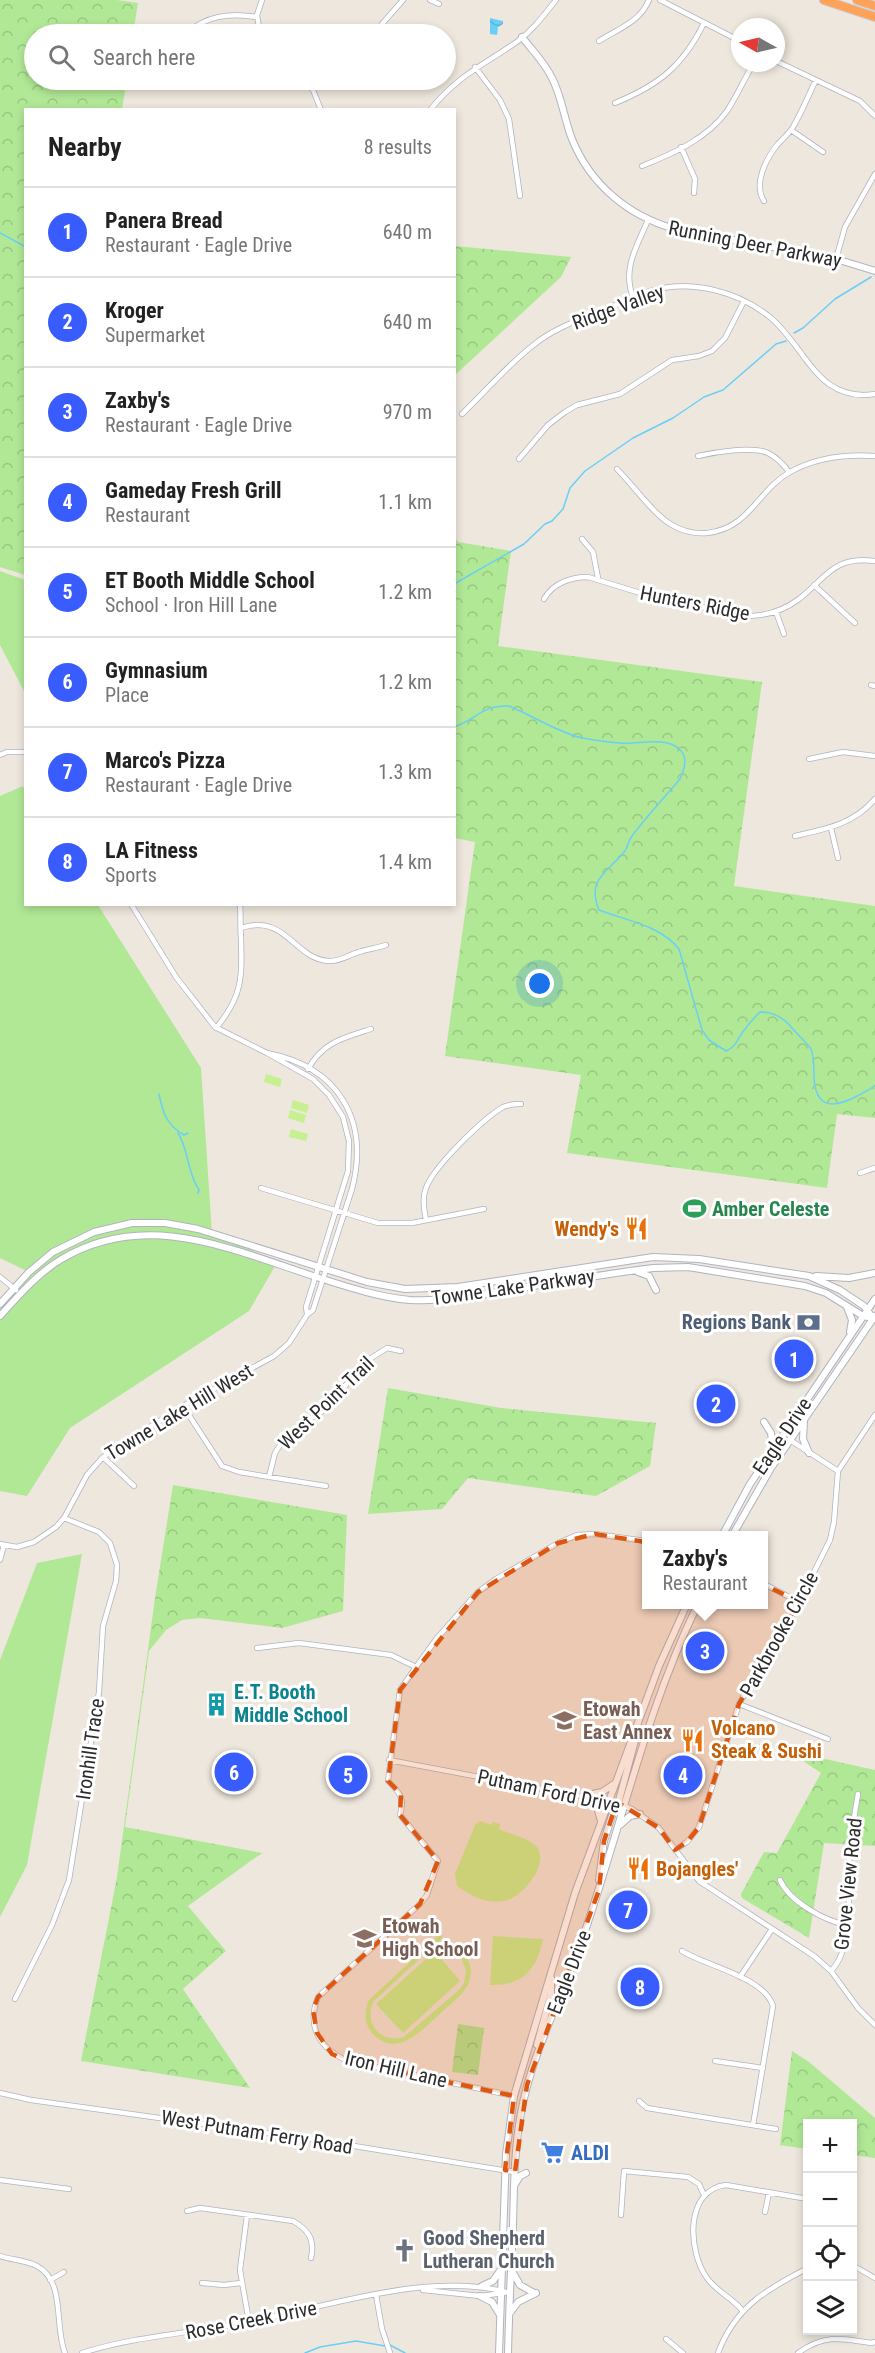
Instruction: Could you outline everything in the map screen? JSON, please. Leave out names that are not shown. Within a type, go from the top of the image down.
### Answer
[{"type":"highway","points":[[824,0],[875,17]]},
{"type":"highway","points":[[857,0],[875,6]]},
{"type":"street","points":[[258,24],[257,17],[262,0]]},
{"type":"street","points":[[382,24],[403,0]]},
{"type":"street","points":[[430,0],[439,4]]},
{"type":"street","points":[[456,83],[475,67],[522,38],[556,0]]},
{"type":"street","points":[[599,41],[634,20],[645,10],[649,0]]},
{"type":"street","points":[[660,0],[731,36]]},
{"type":"street","points":[[201,24],[210,18],[222,15],[257,17]]},
{"type":"street","points":[[615,103],[651,85],[681,63],[695,43],[704,23]]},
{"type":"street","name":"Running Deer Parkway","points":[[522,38],[552,77],[572,140],[592,175],[621,204],[648,220],[681,231],[836,260],[875,271]]},
{"type":"street","points":[[785,65],[860,101],[875,116]]},
{"type":"street","points":[[475,67],[500,100],[509,119],[520,196]]},
{"type":"street","points":[[642,166],[704,135],[732,104],[749,72]]},
{"type":"street","points":[[764,201],[760,195],[759,184],[767,162],[777,145],[791,130],[816,80]]},
{"type":"street","points":[[313,90],[320,108]]},
{"type":"street","points":[[432,108],[447,90]]},
{"type":"street","points":[[791,130],[823,152]]},
{"type":"street","points":[[681,147],[695,178],[694,192]]},
{"type":"street","points":[[836,260],[845,227],[875,174]]},
{"type":"street","points":[[633,297],[628,283],[629,266],[648,220]]},
{"type":"street","name":"Ridge Valley","points":[[462,414],[517,358],[547,335],[633,297],[658,289],[686,287],[714,290],[744,301],[771,319],[817,374],[832,387],[848,395],[875,394]]},
{"type":"street","points":[[519,459],[544,430],[565,412],[578,405],[620,394],[672,360],[699,356],[712,351],[725,338],[744,301]]},
{"type":"street","points":[[698,456],[763,451],[770,454],[789,472]]},
{"type":"street","points":[[617,469],[663,519],[686,531],[702,533],[717,532],[738,523],[773,484],[789,472],[816,460],[830,457],[875,456]]},
{"type":"street","points":[[582,538],[594,552],[598,578]]},
{"type":"street","name":"Hunters Ridge","points":[[544,599],[548,592],[562,582],[579,577],[598,578],[651,597],[747,616],[776,612],[800,598],[828,571],[842,564],[861,560],[875,561]]},
{"type":"street","points":[[814,585],[855,623]]},
{"type":"street","points":[[776,612],[784,634]]},
{"type":"street","points":[[0,755],[7,752],[24,752]]},
{"type":"street","points":[[809,759],[843,752],[875,756]]},
{"type":"street","points":[[795,836],[831,828],[859,815],[875,799]]},
{"type":"street","points":[[831,828],[838,858]]},
{"type":"street","points":[[132,906],[176,977],[216,1028],[267,1053]]},
{"type":"street","points":[[216,1028],[234,1005],[240,984],[243,963],[240,906]]},
{"type":"street","points":[[241,928],[259,926],[280,930],[303,950],[329,961],[343,959],[355,953],[386,945]]},
{"type":"street","points":[[305,1074],[318,1053],[327,1046],[371,1029]]},
{"type":"street","name":"Towne Lake Hill West","points":[[2,1545],[17,1547],[34,1542],[56,1527],[64,1518],[87,1475],[103,1457],[183,1406],[274,1356],[289,1342],[313,1310],[357,1169],[357,1140],[354,1124],[346,1104],[336,1089],[309,1067],[286,1056],[267,1053]]},
{"type":"street","name":"Towne Lake Hill West","points":[[267,1053],[305,1074],[329,1095],[347,1128],[350,1152],[348,1171],[306,1307],[307,1315]]},
{"type":"street","points":[[426,1220],[424,1201],[426,1187],[443,1164],[472,1131],[486,1120],[502,1108],[512,1104],[522,1104]]},
{"type":"street","points":[[860,1173],[875,1168]]},
{"type":"street","points":[[261,1188],[378,1223],[401,1224],[484,1209]]},
{"type":"street","name":"Towne Lake Parkway","points":[[0,1304],[53,1252],[94,1232],[132,1223],[165,1223],[198,1229],[377,1285],[424,1290],[662,1257],[699,1258],[809,1276],[840,1290],[867,1309],[874,1317]]},
{"type":"street","name":"Towne Lake Parkway","points":[[0,1316],[49,1268],[81,1249],[119,1236],[157,1233],[200,1240],[378,1295],[411,1300],[430,1300],[629,1271],[680,1267],[814,1288],[863,1316],[874,1317]]},
{"type":"street","points":[[629,1271],[649,1276],[656,1290]]},
{"type":"street","points":[[809,1276],[849,1278],[875,1273]]},
{"type":"street","points":[[0,1276],[21,1294]]},
{"type":"street","points":[[867,1309],[875,1299]]},
{"type":"street","points":[[845,1304],[852,1320],[848,1338]]},
{"type":"street","name":"Eagle Drive","points":[[725,1531],[750,1484],[867,1309]]},
{"type":"street","name":"Eagle Drive","points":[[735,1531],[790,1440],[874,1317]]},
{"type":"street","name":"West Point Trail","points":[[269,1477],[274,1453],[284,1439],[326,1409],[365,1362],[387,1348],[401,1351]]},
{"type":"street","points":[[183,1406],[222,1466],[239,1472],[326,1486]]},
{"type":"street","name":"Parkbrooke Circle","points":[[675,1850],[687,1842],[699,1827],[739,1704],[785,1630],[830,1540],[834,1522],[838,1471],[875,1415]]},
{"type":"street","points":[[804,1421],[803,1438],[809,1453]]},
{"type":"street","points":[[764,1422],[771,1433],[772,1450]]},
{"type":"street","points":[[790,1440],[838,1471]]},
{"type":"street","points":[[103,1457],[134,1486]]},
{"type":"street","name":"Ironhill Trace","points":[[15,1998],[52,1925],[69,1880],[99,1692],[103,1626],[116,1581],[117,1565],[110,1543],[99,1532],[64,1518]]},
{"type":"street","name":"Iron Hill Lane","points":[[514,2096],[348,2061],[332,2054],[317,2033],[313,2010],[318,1997],[420,1904],[427,1895],[438,1861],[400,1815],[404,1802],[401,1794],[388,1780],[400,1690],[416,1667],[437,1638],[478,1592],[558,1542],[577,1535],[595,1534],[642,1540]]},
{"type":"street","points":[[0,1560],[2,1545]]},
{"type":"street","points":[[768,1586],[799,1602]]},
{"type":"street","name":"Eagle Drive","points":[[508,2353],[518,2128],[531,2072],[578,1952],[618,1828],[617,1781],[659,1666],[685,1609]]},
{"type":"street","name":"Eagle Drive","points":[[499,2353],[505,2170],[507,2137],[514,2096],[575,1893],[601,1822],[617,1803],[678,1647],[696,1609]]},
{"type":"street","points":[[257,1648],[299,1643],[391,1655],[416,1667]]},
{"type":"street","points":[[739,1704],[828,1738]]},
{"type":"street","points":[[599,1890],[604,1841],[634,1751],[638,1725]]},
{"type":"street","name":"Putnam Ford Drive","points":[[389,1760],[617,1803],[640,1814],[658,1828],[699,1881],[814,1956],[831,1971],[858,2008],[875,2025]]},
{"type":"street","points":[[584,1796],[602,1792],[617,1781]]},
{"type":"street","name":"Grove View Road","points":[[831,1971],[840,1962],[843,1953],[849,1907],[849,1862],[858,1794]]},
{"type":"street","points":[[584,1796],[597,1807],[601,1822]]},
{"type":"street","points":[[618,1828],[630,1816],[640,1814]]},
{"type":"street","points":[[780,1880],[784,1891],[823,1917],[847,1925]]},
{"type":"street","points":[[740,1977],[772,1929]]},
{"type":"street","points":[[682,1951],[740,1977],[768,1994],[773,2006],[753,2125]]},
{"type":"street","points":[[537,2045],[551,1994],[550,1975]]},
{"type":"street","points":[[715,2061],[763,2068]]},
{"type":"street","name":"West Putnam Ferry Road","points":[[0,2092],[31,2100],[306,2138],[515,2172]]},
{"type":"street","points":[[639,2101],[647,2108],[776,2129]]},
{"type":"street","points":[[621,2215],[624,2170],[688,2176],[699,2184],[704,2194]]},
{"type":"street","points":[[514,2186],[520,2176],[526,2173]]},
{"type":"street","points":[[0,2180],[69,2189]]},
{"type":"street","points":[[742,2310],[708,2280],[697,2259],[693,2226],[700,2201],[704,2194],[718,2186],[726,2185],[803,2198]]},
{"type":"street","points":[[765,2212],[769,2193]]},
{"type":"street","points":[[187,2211],[200,2208],[285,2220],[300,2225],[312,2240],[314,2246],[311,2258]]},
{"type":"street","points":[[247,2215],[241,2258],[241,2283],[249,2322]]},
{"type":"street","points":[[0,2256],[39,2267],[50,2280],[56,2295],[59,2330],[65,2353]]},
{"type":"street","points":[[482,2286],[493,2281],[502,2267]]},
{"type":"street","points":[[857,2268],[875,2278]]},
{"type":"street","points":[[509,2317],[518,2302],[535,2293],[517,2282],[511,2270]]},
{"type":"street","points":[[718,2353],[742,2310],[769,2288],[803,2270]]},
{"type":"street","points":[[50,2280],[64,2272]]},
{"type":"street","points":[[202,2283],[224,2286],[241,2283]]},
{"type":"street","name":"Rose Creek Drive","points":[[82,2353],[118,2343],[249,2322],[376,2295],[420,2289],[482,2286],[510,2293]]},
{"type":"street","name":"Rose Creek Drive","points":[[420,2289],[437,2293],[480,2296],[501,2292]]},
{"type":"street","points":[[376,2295],[381,2330],[390,2353]]},
{"type":"street","points":[[480,2296],[492,2302],[500,2315]]},
{"type":"street","points":[[798,2353],[818,2341],[840,2338],[875,2342]]},
{"type":"street","points":[[666,2339],[683,2353]]},
{"type":"highlighted area","points":[[595,1534],[690,1549],[719,1562],[715,1571],[737,1571],[799,1602],[739,1704],[699,1827],[687,1842],[675,1850],[659,1828],[617,1802],[604,1841],[599,1890],[527,2085],[515,2172],[505,2170],[514,2096],[348,2061],[332,2054],[317,2033],[313,2010],[318,1997],[420,1904],[438,1861],[400,1815],[401,1794],[388,1781],[400,1690],[478,1592],[558,1543]]},
{"type":"green space","points":[[0,0],[117,0],[138,3],[135,24],[24,24],[24,90],[125,90],[122,108],[24,108],[24,575],[0,567]]},
{"type":"green space","points":[[456,246],[571,257],[561,277],[456,374]]},
{"type":"green space","points":[[456,539],[458,542],[511,551],[498,646],[762,682],[734,886],[875,906],[875,1118],[837,1114],[827,1188],[567,1153],[581,1075],[445,1056],[475,842],[456,838]]},
{"type":"green space","points":[[0,571],[24,580],[24,691],[0,645]]},
{"type":"green space","points":[[23,786],[24,788],[24,906],[99,906],[201,1068],[212,1234],[278,1261],[249,1311],[70,1428],[27,1496],[0,1491],[0,1305],[29,1272],[0,1258],[0,796]]},
{"type":"green space","points":[[266,1074],[282,1079],[280,1087],[264,1082]]},
{"type":"green space","points":[[293,1100],[309,1105],[307,1113],[291,1108]]},
{"type":"green space","points":[[290,1110],[306,1115],[304,1123],[288,1118]]},
{"type":"green space","points":[[291,1129],[308,1134],[306,1141],[289,1137]]},
{"type":"green space","points":[[388,1388],[501,1408],[656,1423],[650,1466],[596,1496],[468,1478],[442,1509],[368,1514]]},
{"type":"green space","points":[[173,1485],[347,1515],[343,1611],[282,1628],[200,1618],[182,1620],[166,1630],[149,1651],[125,1827],[262,1853],[188,1906],[226,1951],[183,1989],[250,2088],[81,2061],[117,1877],[155,1598]]},
{"type":"green space","points":[[82,1554],[27,1865],[0,1917],[0,1660],[37,1563]]},
{"type":"green space","points":[[798,1753],[875,1770],[875,1846],[824,1843],[809,1938],[742,1898],[741,1894],[764,1852],[777,1853],[821,1773],[796,1756]]},
{"type":"green space","points":[[480,1821],[491,1825],[493,1822],[500,1824],[499,1829],[529,1841],[537,1847],[540,1854],[540,1862],[532,1879],[519,1894],[511,1899],[497,1902],[485,1900],[457,1886],[455,1874],[475,1825]]},
{"type":"green space","points":[[440,1934],[443,1938],[438,1943],[454,1946],[466,1956],[469,1962],[470,1978],[462,1993],[419,2033],[401,2043],[391,2044],[382,2041],[370,2030],[366,2018],[369,2000]],"holes":[[[440,1948],[453,1950],[461,1958],[466,1970],[464,1983],[460,1989],[404,2037],[388,2038],[376,2030],[371,2018],[373,2002],[426,1953]]]},
{"type":"green space","points":[[493,1936],[543,1939],[537,1959],[527,1974],[502,1985],[490,1985]]},
{"type":"green space","points":[[435,1951],[460,1981],[403,2033],[376,2004]]},
{"type":"green space","points":[[458,2024],[484,2028],[478,2075],[452,2072]]},
{"type":"green space","points":[[792,2051],[809,2062],[875,2118],[875,2158],[857,2156],[857,2119],[803,2119],[803,2148],[780,2145]]},
{"type":"water","points":[[490,18],[503,21],[503,24],[498,27],[497,35],[490,34]]},
{"type":"waterway","points":[[0,233],[24,246]]},
{"type":"waterway","points":[[794,333],[803,328],[835,299],[871,277]]},
{"type":"waterway","points":[[456,583],[524,544],[545,524],[552,521],[563,509],[570,488],[585,471],[633,438],[673,418],[704,397],[723,390],[776,344],[786,341]]},
{"type":"waterway","points":[[456,726],[485,710],[509,706],[554,728],[582,738],[619,743],[659,742],[679,749],[685,760],[680,779],[632,836],[625,850],[597,883],[595,891],[599,910],[653,929],[679,949],[702,1030],[709,1040],[726,1051],[735,1044],[760,1012],[769,1013],[785,1021],[811,1049],[816,1091],[821,1099],[836,1104],[856,1097],[875,1086]]},
{"type":"waterway","points":[[159,1094],[164,1113],[170,1123],[184,1135],[188,1133]]},
{"type":"waterway","points":[[178,1133],[199,1190],[198,1193]]},
{"type":"waterway","points":[[305,2353],[320,2347],[356,2341],[385,2346]]},
{"type":"waterway","points":[[390,2345],[405,2353]]},
{"type":"place","name":"Amber Celeste","points":[[694,1209]]},
{"type":"place","name":"Wendy's","points":[[637,1229]]},
{"type":"place","name":"Regions Bank","points":[[809,1322]]},
{"type":"place","name":"Panera Bread","points":[[794,1359]]},
{"type":"place","name":"Kroger","points":[[716,1404]]},
{"type":"place","name":"Zaxby's","points":[[705,1651]]},
{"type":"place","name":"E.T. Booth Middle School","points":[[216,1704]]},
{"type":"place","name":"Etowah East Annex","points":[[565,1721]]},
{"type":"place","name":"Volcano Steak & Sushi","points":[[693,1740]]},
{"type":"place","name":"Gymnasium","points":[[234,1772]]},
{"type":"place","name":"ET Booth Middle School","points":[[348,1775]]},
{"type":"place","name":"Gameday Fresh Grill","points":[[683,1775]]},
{"type":"place","name":"Bojangles'","points":[[638,1869]]},
{"type":"place","name":"Marco's Pizza","points":[[628,1910]]},
{"type":"place","name":"Etowah High School","points":[[364,1938]]},
{"type":"place","name":"LA Fitness","points":[[640,1987]]},
{"type":"place","name":"ALDI","points":[[553,2153]]},
{"type":"place","name":"Good Shepherd Lutheran Church","points":[[405,2250]]}]
